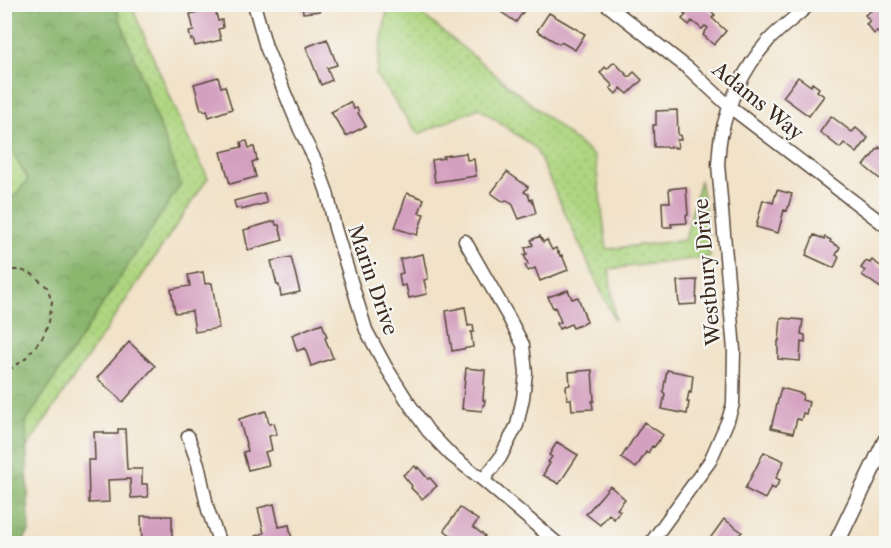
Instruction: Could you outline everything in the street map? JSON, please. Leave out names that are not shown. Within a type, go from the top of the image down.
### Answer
[{"type":"street","name":"Marin Drive","points":[[254,4],[266,47],[327,192],[335,228],[366,330],[386,367],[428,431],[451,455],[558,543]]},
{"type":"street","name":"Adams Way","points":[[606,4],[689,69],[730,107],[886,226]]},
{"type":"street","name":"Westbury Drive","points":[[650,543],[710,461],[733,404],[734,350],[718,164],[721,135],[740,82],[756,55],[782,27],[810,4]]},
{"type":"street","points":[[465,241],[523,345],[526,373],[517,425],[500,458],[483,480]]},
{"type":"street","points":[[188,436],[198,464],[208,510],[220,543]]},
{"type":"street","points":[[836,543],[886,440]]},
{"type":"path","points":[[4,270],[21,270],[32,274],[47,286],[52,301],[49,321],[43,337],[24,360],[4,373]]},
{"type":"green space","points":[[4,5],[115,5],[181,184],[26,422],[29,532],[21,544],[4,543],[4,207],[28,180],[5,140]]},
{"type":"green space","points":[[5,5],[131,5],[187,136],[208,178],[5,480]]},
{"type":"green space","points":[[388,5],[411,5],[595,157],[607,249],[685,240],[700,180],[710,257],[609,269],[615,321],[535,148],[479,108],[418,134],[376,75]]},
{"type":"building","points":[[302,4],[326,4],[326,6],[319,7],[320,11],[303,13]]},
{"type":"building","points":[[501,4],[529,4],[516,22],[501,12],[504,7]]},
{"type":"building","points":[[687,4],[704,4],[715,15],[712,18],[726,31],[714,45],[703,35],[708,28],[705,26],[702,29],[692,21],[689,25],[682,19],[686,15],[682,11]]},
{"type":"building","points":[[872,4],[886,5],[886,30],[880,35],[877,31],[874,34],[866,24],[870,21],[865,15],[872,10],[869,6]]},
{"type":"building","points":[[215,9],[218,21],[222,20],[223,28],[218,29],[221,40],[195,46],[189,32],[194,31],[190,14]]},
{"type":"building","points":[[549,13],[585,34],[575,50],[537,31]]},
{"type":"building","points":[[327,39],[337,65],[327,68],[332,80],[321,85],[306,47]]},
{"type":"building","points":[[614,62],[629,77],[634,72],[642,80],[628,94],[621,88],[616,94],[610,88],[613,86],[600,73]]},
{"type":"building","points":[[218,77],[221,87],[225,86],[232,109],[209,117],[207,110],[201,110],[194,84]]},
{"type":"building","points":[[798,77],[811,86],[812,83],[819,88],[817,91],[824,96],[809,116],[783,97]]},
{"type":"building","points":[[350,102],[354,109],[357,108],[366,126],[346,136],[331,112]]},
{"type":"building","points":[[677,110],[678,135],[681,140],[677,140],[678,148],[654,147],[653,125],[656,125],[656,111]]},
{"type":"building","points":[[831,116],[852,132],[856,128],[868,138],[857,153],[844,143],[840,148],[820,132]]},
{"type":"building","points":[[247,141],[249,148],[254,147],[257,160],[252,162],[256,177],[230,184],[221,152],[242,147],[241,142]]},
{"type":"building","points":[[879,147],[886,153],[886,179],[883,176],[880,179],[864,166]]},
{"type":"building","points":[[466,153],[467,160],[474,159],[476,176],[435,182],[432,160]]},
{"type":"building","points":[[507,172],[528,187],[524,192],[528,194],[530,200],[532,199],[536,213],[519,219],[513,205],[491,193]]},
{"type":"building","points":[[686,187],[687,223],[663,227],[662,202],[670,202],[669,189]]},
{"type":"building","points":[[777,190],[792,194],[787,211],[784,210],[778,233],[756,227],[763,200],[773,203]]},
{"type":"building","points":[[264,193],[267,203],[241,210],[241,207],[236,209],[234,201]]},
{"type":"building","points":[[407,193],[424,199],[419,213],[424,214],[417,235],[395,228]]},
{"type":"building","points":[[275,221],[276,225],[279,225],[283,240],[248,250],[244,230]]},
{"type":"building","points":[[814,235],[824,239],[825,237],[840,247],[834,268],[806,255]]},
{"type":"building","points":[[540,236],[543,242],[547,240],[552,250],[556,248],[560,256],[562,255],[568,270],[540,281],[535,268],[528,271],[524,255],[527,254],[525,248],[533,245],[531,240]]},
{"type":"building","points":[[423,254],[428,279],[424,280],[427,294],[409,298],[406,285],[401,286],[399,274],[403,273],[400,259]]},
{"type":"building","points":[[291,257],[300,292],[281,296],[271,261]]},
{"type":"building","points":[[872,260],[886,270],[886,288],[883,286],[881,288],[862,275],[865,271],[861,268],[866,261],[870,263]]},
{"type":"building","points":[[203,272],[205,284],[212,283],[219,328],[195,332],[192,311],[175,313],[171,289],[190,286],[188,275]]},
{"type":"building","points":[[697,280],[696,304],[679,305],[677,281]]},
{"type":"building","points":[[568,290],[572,299],[578,297],[587,322],[573,328],[571,324],[559,329],[557,323],[561,322],[548,297]]},
{"type":"building","points":[[465,307],[468,326],[473,325],[474,332],[471,332],[473,347],[452,351],[446,311]]},
{"type":"building","points":[[781,318],[803,320],[801,334],[805,335],[805,343],[801,342],[800,361],[778,359]]},
{"type":"building","points":[[322,323],[333,358],[311,366],[305,348],[297,351],[292,335]]},
{"type":"building","points":[[129,342],[155,366],[123,402],[97,378]]},
{"type":"building","points":[[466,368],[485,370],[483,400],[485,400],[482,411],[462,409]]},
{"type":"building","points":[[592,370],[593,409],[572,410],[571,399],[567,399],[566,386],[570,385],[569,372]]},
{"type":"building","points":[[667,370],[693,375],[691,393],[689,392],[687,402],[689,402],[687,414],[662,409]]},
{"type":"building","points":[[781,388],[803,394],[802,400],[809,402],[806,414],[803,413],[801,420],[797,419],[793,433],[771,428]]},
{"type":"building","points":[[266,411],[269,424],[274,423],[277,434],[269,436],[272,450],[265,452],[269,465],[248,470],[243,452],[248,451],[239,419]]},
{"type":"building","points":[[644,422],[663,435],[648,453],[646,452],[636,468],[621,458]]},
{"type":"building","points":[[118,429],[125,429],[127,469],[142,469],[142,484],[147,484],[148,497],[131,498],[130,479],[108,480],[109,502],[89,503],[88,460],[95,460],[94,432],[118,434]]},
{"type":"building","points":[[557,442],[578,455],[559,484],[543,475],[552,457],[549,455]]},
{"type":"building","points":[[764,452],[784,461],[776,478],[780,480],[775,489],[771,487],[765,499],[745,489]]},
{"type":"building","points":[[415,466],[437,486],[422,499],[403,475]]},
{"type":"building","points":[[610,486],[625,499],[617,509],[620,511],[614,519],[609,514],[600,525],[586,514]]},
{"type":"building","points":[[274,504],[279,527],[289,525],[293,544],[257,544],[255,536],[264,533],[258,508]]},
{"type":"building","points":[[460,508],[478,520],[473,527],[485,536],[481,542],[457,544],[459,541],[444,530]]},
{"type":"building","points":[[141,516],[172,516],[172,544],[142,544]]},
{"type":"building","points":[[724,519],[742,532],[732,544],[706,544]]}]
